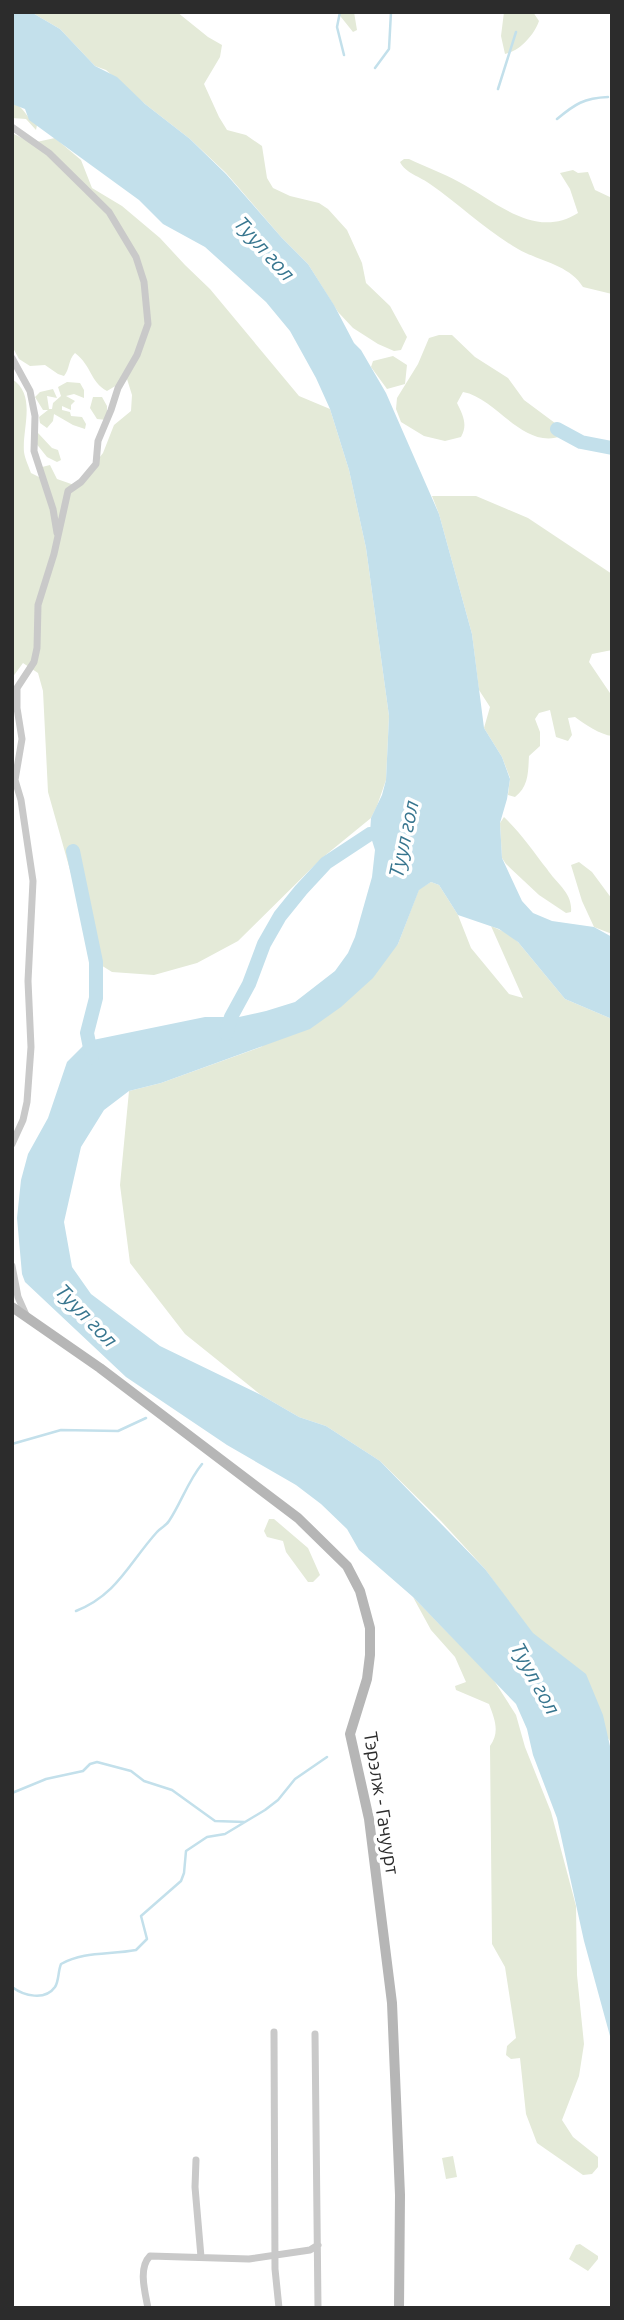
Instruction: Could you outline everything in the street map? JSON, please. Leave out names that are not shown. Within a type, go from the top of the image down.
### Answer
[{"type":"main road","name":"Тэрэлж - Гачуурт","points":[[12,1307],[100,1368],[298,1518],[347,1566],[360,1591],[369,1628],[370,1655],[367,1679],[350,1734],[369,1819],[392,2003],[400,2195],[399,2308]]},
{"type":"street","points":[[12,127],[49,153],[109,212],[131,247],[144,282],[148,324],[137,355],[118,388],[98,442],[96,464],[81,482],[68,491],[38,605],[34,662],[16,688],[22,739],[14,777],[21,800],[33,881],[27,981],[31,1047],[27,1102],[23,1120],[12,1144]]},
{"type":"street","points":[[12,358],[32,398],[35,416],[34,451],[53,509],[58,537]]},
{"type":"street","points":[[12,1266],[18,1297],[26,1316]]},
{"type":"street","points":[[274,2032],[275,2256],[279,2308]]},
{"type":"street","points":[[315,2034],[318,2308]]},
{"type":"street","points":[[196,2160],[195,2187],[201,2257]]},
{"type":"street","points":[[148,2308],[144,2274],[146,2259],[150,2256],[248,2259],[310,2250],[318,2245]]},
{"type":"green space","points":[[31,12],[177,12],[222,45],[220,57],[204,84],[219,117],[227,130],[246,135],[262,146],[267,178],[273,188],[290,196],[319,203],[347,230],[362,263],[366,283],[390,306],[407,337],[401,350],[394,351],[378,344],[353,328],[338,312],[308,264],[226,173],[190,139],[106,70],[95,66],[60,29]]},
{"type":"green space","points":[[337,12],[354,12],[357,30],[353,32]]},
{"type":"green space","points":[[504,12],[533,12],[539,21],[526,42],[505,54],[501,36]]},
{"type":"green space","points":[[15,103],[37,125],[36,130],[26,119],[12,118],[12,104]]},
{"type":"green space","points":[[12,133],[32,143],[55,138],[81,160],[92,188],[122,206],[160,238],[210,289],[299,396],[330,409],[349,470],[366,548],[389,716],[386,780],[377,806],[371,818],[322,858],[238,941],[197,963],[154,975],[112,972],[96,962],[48,792],[43,691],[38,673],[23,663],[12,678],[12,379],[20,386],[26,403],[24,452],[31,473],[39,477],[42,467],[50,465],[57,479],[77,486],[103,453],[114,425],[131,411],[132,395],[127,379],[107,391],[101,387],[75,353],[64,376],[45,365],[30,366],[19,359],[12,346]]},
{"type":"green space","points":[[404,159],[453,179],[517,215],[547,222],[562,220],[578,213],[570,189],[560,173],[573,170],[578,173],[588,172],[595,190],[612,198],[612,294],[583,287],[562,268],[507,242],[406,169],[400,162]]},
{"type":"green space","points":[[452,335],[475,357],[508,378],[524,400],[563,429],[562,436],[534,436],[487,403],[463,392],[457,403],[464,424],[461,437],[445,441],[424,436],[401,422],[396,409],[397,398],[418,364],[429,338]]},
{"type":"green space","points":[[393,356],[407,365],[405,384],[387,389],[371,367],[373,361]]},
{"type":"green space","points":[[67,382],[80,383],[84,398],[74,394],[66,396],[75,401],[71,410],[62,406],[62,410],[70,412],[71,416],[82,417],[86,424],[85,429],[54,414],[53,421],[47,428],[40,423],[39,417],[48,410],[43,410],[35,397],[40,392],[53,389],[57,398],[47,396],[49,409],[52,409],[53,403],[61,396],[58,387]]},
{"type":"green space","points":[[93,397],[102,397],[107,406],[107,420],[97,419],[90,408]]},
{"type":"green space","points":[[38,433],[52,448],[58,450],[61,460],[57,462],[47,457],[35,442]]},
{"type":"green space","points":[[432,496],[476,496],[528,518],[612,574],[612,650],[592,654],[589,662],[612,696],[612,736],[575,717],[568,718],[572,735],[568,741],[556,737],[550,710],[539,713],[535,719],[540,732],[540,746],[529,756],[525,783],[515,797],[508,795],[510,778],[502,757],[484,728],[490,707],[479,690],[472,634]]},
{"type":"green space","points":[[504,817],[563,889],[569,899],[571,912],[566,913],[539,895],[506,864],[502,858],[500,823]]},
{"type":"green space","points":[[579,862],[592,872],[612,899],[612,934],[594,927],[582,901],[571,865]]},
{"type":"green space","points":[[431,882],[439,885],[458,915],[471,948],[509,994],[523,998],[491,926],[509,934],[518,942],[565,999],[612,1019],[612,1755],[610,1741],[485,1569],[441,1521],[380,1461],[326,1426],[299,1417],[261,1395],[185,1334],[130,1263],[120,1185],[129,1091],[161,1083],[261,1047],[398,944],[419,889]]},
{"type":"green space","points":[[269,1519],[274,1519],[308,1548],[320,1575],[313,1582],[308,1582],[286,1552],[283,1541],[267,1537],[264,1531]]},
{"type":"green space","points":[[413,1597],[493,1679],[516,1715],[525,1747],[551,1812],[576,1906],[577,1975],[584,2044],[579,2076],[562,2120],[573,2137],[598,2157],[598,2167],[592,2174],[583,2175],[537,2143],[526,2114],[520,2058],[511,2059],[506,2055],[507,2046],[516,2038],[505,1967],[492,1944],[490,1746],[496,1731],[495,1721],[489,1704],[456,1690],[455,1686],[466,1682],[455,1657],[431,1630]]},
{"type":"green space","points":[[453,2156],[457,2177],[446,2179],[442,2158]]},
{"type":"green space","points":[[580,2244],[598,2256],[588,2271],[569,2259],[576,2245]]},
{"type":"water","name":"Туул гол","points":[[12,12],[31,12],[60,29],[95,66],[117,77],[145,104],[190,139],[226,174],[308,264],[386,393],[439,514],[472,634],[484,728],[502,757],[510,779],[500,823],[502,858],[522,901],[533,913],[552,921],[594,927],[612,937],[612,1019],[565,999],[518,942],[499,929],[458,915],[439,885],[431,882],[419,890],[398,944],[373,978],[341,1007],[310,1029],[161,1083],[129,1091],[104,1110],[81,1147],[64,1222],[72,1267],[91,1294],[160,1346],[261,1395],[299,1417],[326,1426],[380,1461],[485,1569],[533,1633],[586,1674],[603,1715],[612,1755],[612,2055],[610,2036],[584,1941],[557,1818],[516,1704],[413,1597],[359,1550],[347,1529],[321,1504],[296,1485],[227,1445],[126,1377],[25,1282],[22,1274],[17,1218],[21,1180],[28,1154],[48,1118],[67,1062],[88,1041],[205,1017],[239,1017],[295,1002],[335,971],[348,953],[372,877],[375,850],[370,834],[371,818],[386,780],[389,716],[366,548],[349,470],[330,409],[316,378],[290,331],[266,302],[205,247],[163,224],[139,200],[29,120],[25,109],[12,104]]},
{"type":"waterway","points":[[340,12],[337,27],[344,55]]},
{"type":"waterway","points":[[375,68],[389,49],[391,12]]},
{"type":"waterway","points":[[498,89],[516,32]]},
{"type":"waterway","points":[[557,119],[580,103],[608,97]]},
{"type":"waterway","points":[[557,429],[581,442],[612,448]]},
{"type":"waterway","name":"Туул гол","points":[[226,1034],[264,944],[280,916],[326,863],[370,834],[388,833]]},
{"type":"waterway","points":[[73,851],[96,962],[96,998],[87,1033],[92,1058]]},
{"type":"waterway","points":[[12,1444],[61,1430],[118,1431],[146,1418]]},
{"type":"waterway","points":[[76,1611],[102,1596],[121,1577],[169,1521],[202,1464]]},
{"type":"waterway","points":[[12,1987],[28,1995],[40,1996],[55,1987],[61,1964],[88,1955],[136,1950],[147,1939],[141,1916],[181,1881],[186,1851],[207,1837],[225,1834],[265,1810],[278,1800],[295,1779],[327,1757]]},
{"type":"waterway","points":[[12,1793],[46,1779],[83,1771],[90,1764],[97,1762],[131,1771],[144,1781],[172,1790],[215,1821],[245,1822]]}]
